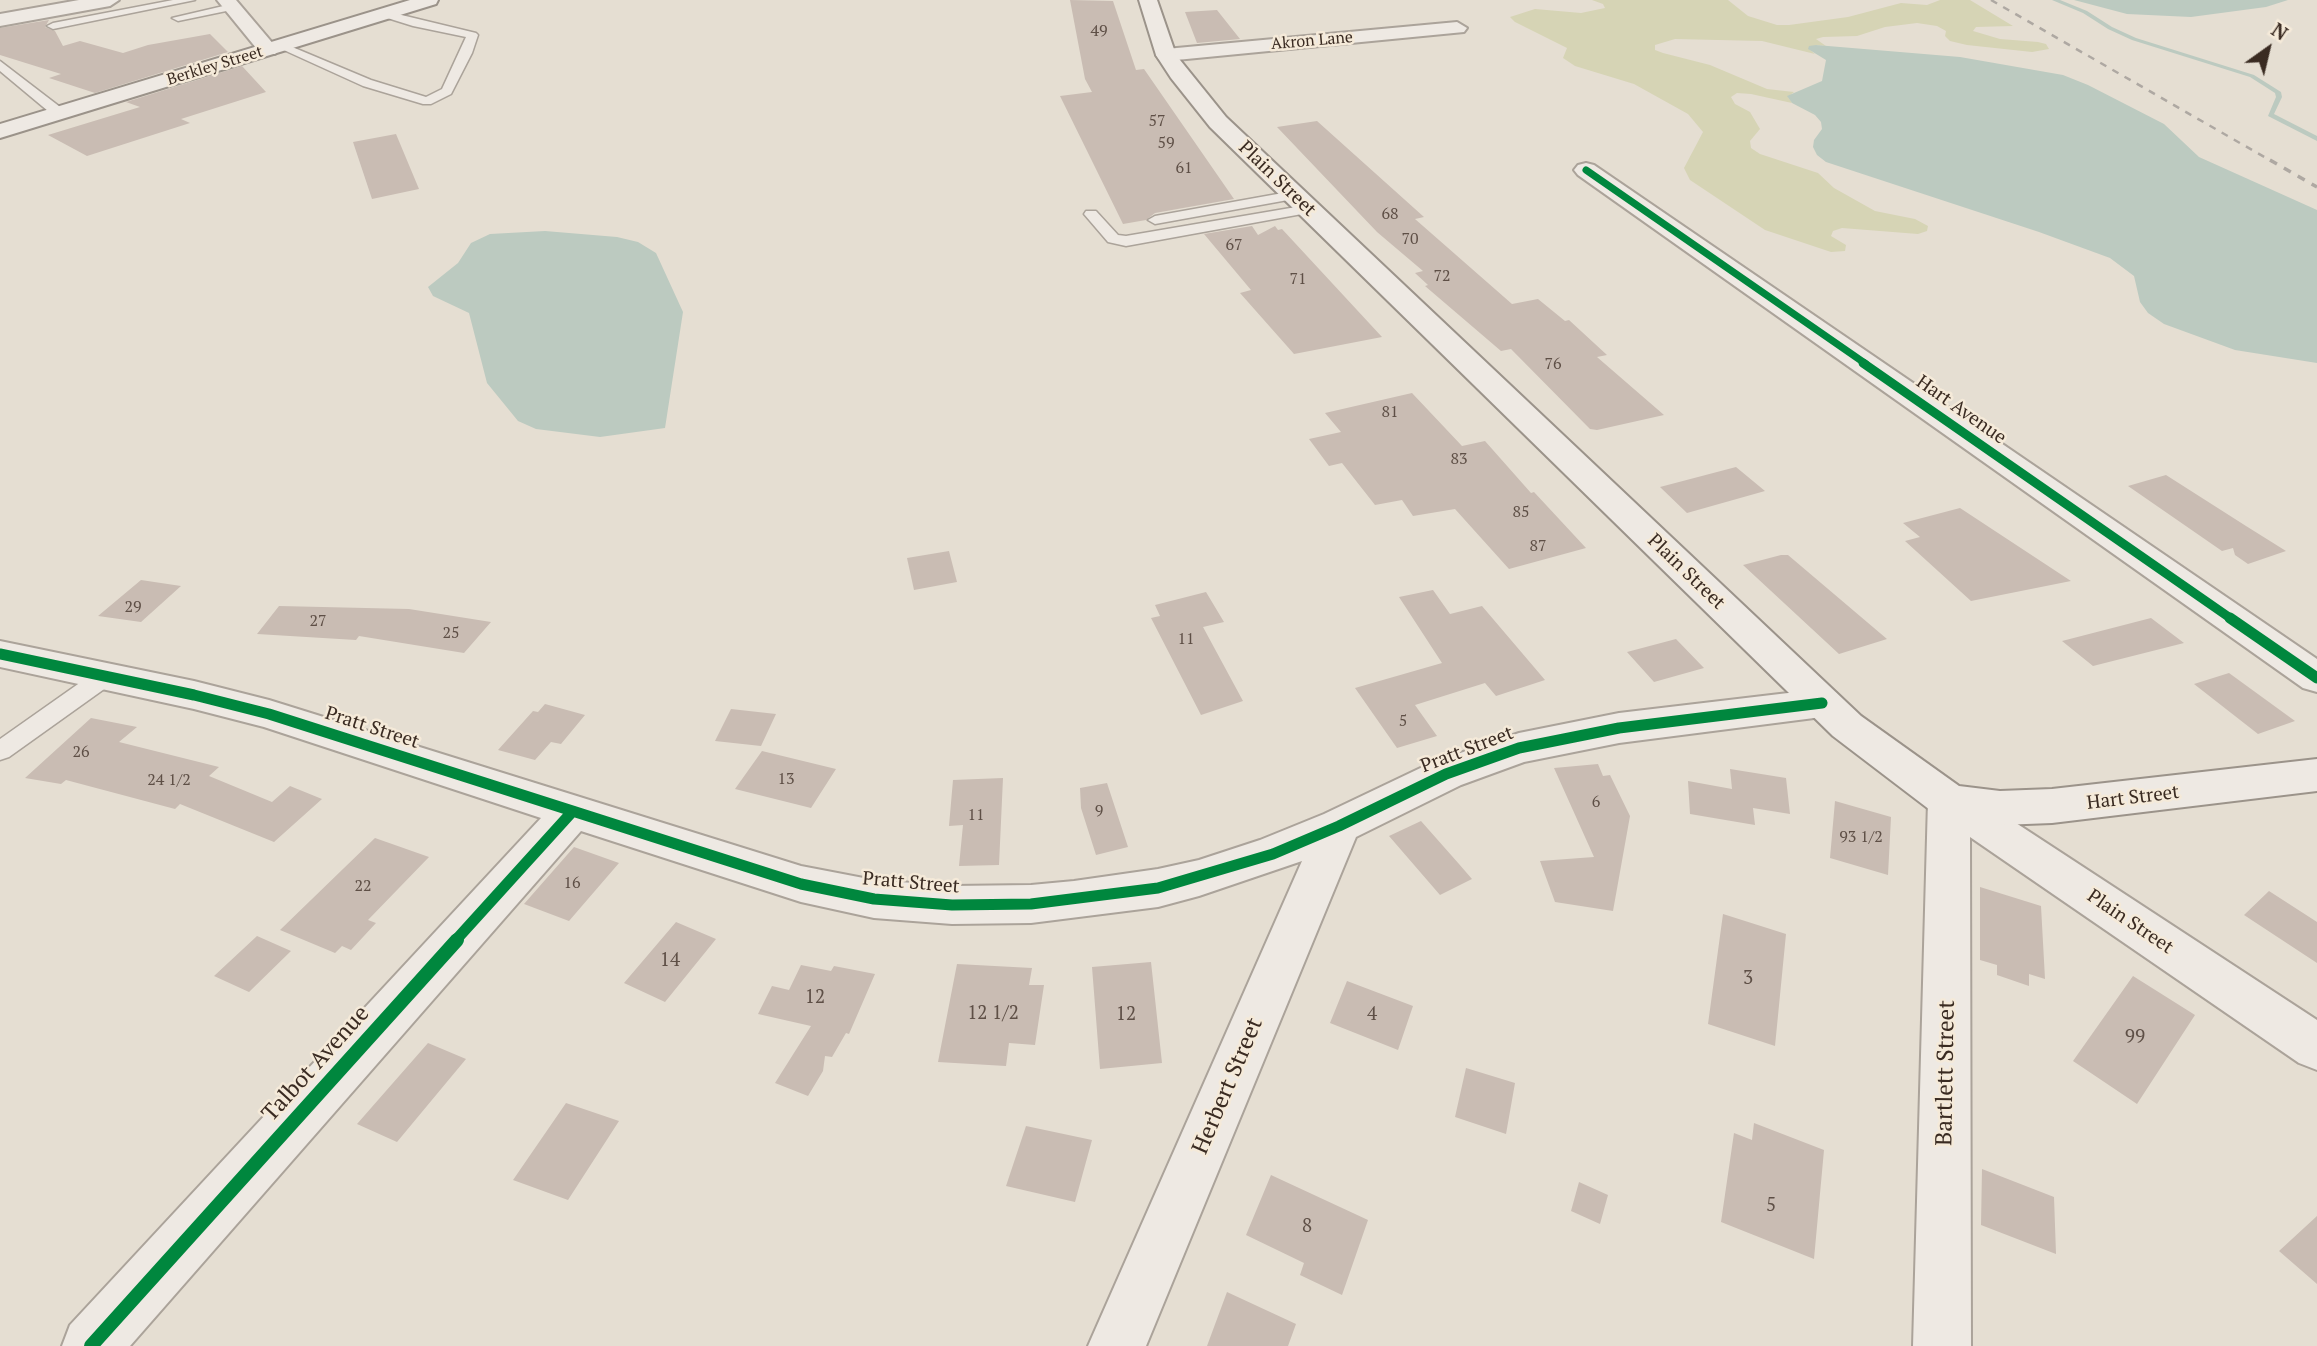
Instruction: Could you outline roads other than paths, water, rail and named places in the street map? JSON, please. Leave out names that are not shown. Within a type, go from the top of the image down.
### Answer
[{"type":"street","points":[[0,20],[110,0]]},
{"type":"street","name":"Berkley Street","points":[[0,131],[429,0]]},
{"type":"street","name":"Plain Street","points":[[1148,0],[1166,55],[1217,122],[1822,703],[1872,746],[1949,801],[2317,1047]]},
{"type":"street","points":[[229,4],[275,48]]},
{"type":"street","name":"Akron Lane","points":[[1166,55],[1457,28]]},
{"type":"street","name":"Hart Avenue","points":[[1586,170],[2317,678]]},
{"type":"street","name":"Pratt Street","points":[[0,653],[233,704],[294,721],[801,884],[874,899],[952,905],[1041,903],[1158,888],[1273,854],[1339,826],[1446,774],[1543,741],[1697,717],[1822,703]]},
{"type":"street","name":"Hart Street","points":[[1949,801],[2000,808],[2074,804],[2317,775]]},
{"type":"street","name":"Bartlett Street","points":[[1942,1346],[1949,801]]},
{"type":"street","name":"Talbot Avenue","points":[[91,1346],[572,812]]},
{"type":"street","name":"Herbert Street","points":[[1116,1346],[1339,826]]},
{"type":"lane","points":[[53,26],[190,0]]},
{"type":"lane","points":[[178,18],[229,4]]},
{"type":"lane","points":[[275,48],[367,83],[427,101],[447,91],[472,35],[413,23],[385,14]]},
{"type":"lane","points":[[0,65],[58,113]]},
{"type":"lane","points":[[1091,214],[1112,239],[1126,241],[1301,202]]},
{"type":"lane","points":[[1155,220],[1301,202]]},
{"type":"lane","points":[[0,751],[106,676]]},
{"type":"waterway","points":[[2055,0],[2085,12],[2134,39],[2252,76],[2278,92],[2279,97],[2270,115],[2317,139]]},
{"type":"railway","points":[[1991,0],[2273,162]]},
{"type":"railway","points":[[2270,160],[2317,187]]}]
